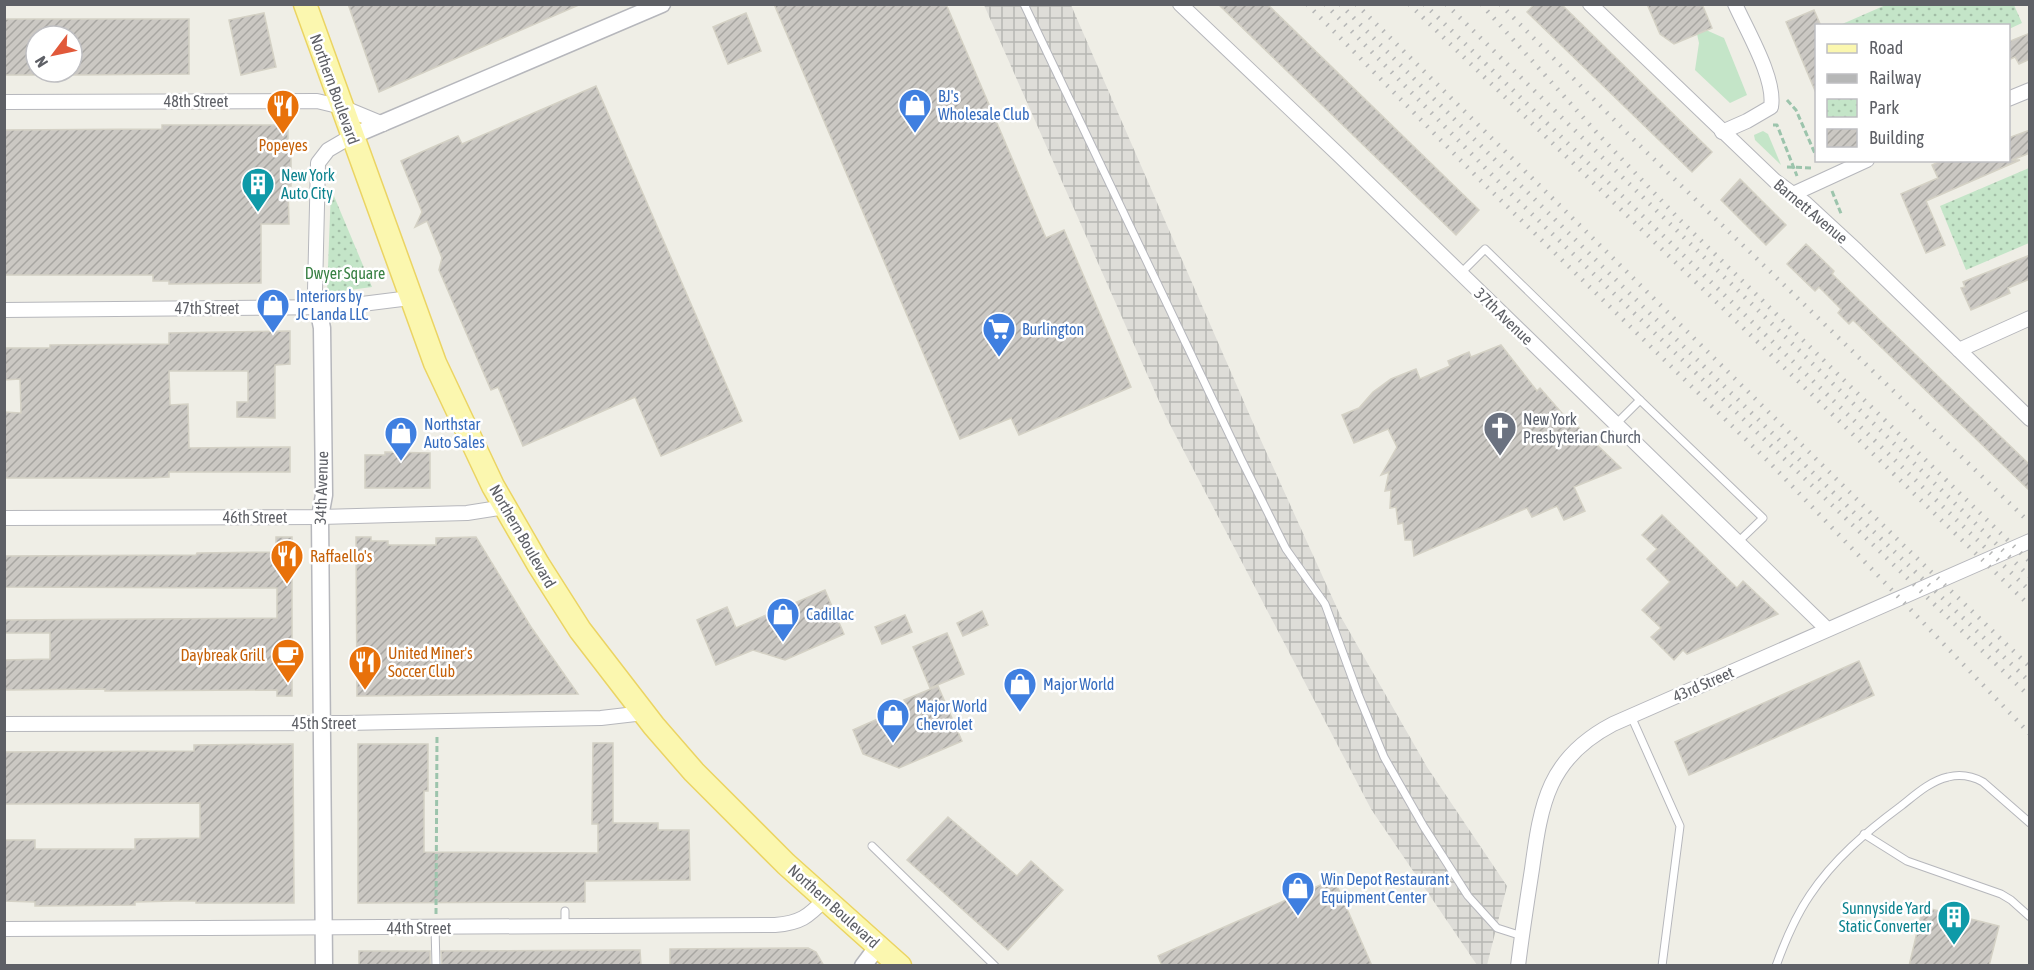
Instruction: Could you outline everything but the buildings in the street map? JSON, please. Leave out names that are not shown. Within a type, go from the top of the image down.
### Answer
[{"type":"main road","name":"Northern Boulevard","points":[[305,4],[410,298],[448,394],[505,507],[538,564],[580,630],[644,713],[694,772],[732,811],[900,966]]},
{"type":"street","points":[[352,136],[662,4]]},
{"type":"street","name":"37th Avenue","points":[[1180,4],[1827,629]]},
{"type":"street","name":"Barnett Avenue","points":[[1590,4],[1775,181],[1797,188],[1805,202],[2030,419]]},
{"type":"street","points":[[1722,132],[1771,107],[1773,97],[1770,82],[1735,4]]},
{"type":"street","points":[[2010,98],[2030,90]]},
{"type":"street","name":"48th Street","points":[[4,102],[300,101],[342,107],[383,124]]},
{"type":"street","name":"34th Avenue","points":[[324,966],[320,517],[324,483],[322,328],[315,291],[318,164],[328,150],[352,136]]},
{"type":"street","points":[[1797,188],[1827,179],[1863,162]]},
{"type":"street","name":"47th Street","points":[[4,310],[318,308],[345,307],[410,298]]},
{"type":"street","points":[[1959,350],[2030,318]]},
{"type":"street","name":"46th Street","points":[[4,518],[320,517],[467,513],[505,507]]},
{"type":"street","name":"43rd Street","points":[[1518,966],[1539,818],[1553,779],[1581,744],[1600,730],[2030,541]]},
{"type":"street","name":"45th Street","points":[[4,724],[321,723],[601,718],[644,713]]},
{"type":"street","name":"44th Street","points":[[4,929],[791,924],[806,917],[825,898]]},
{"type":"street","points":[[864,966],[878,946]]},
{"type":"lane","points":[[1024,4],[1286,549],[1325,604],[1384,757],[1424,827],[1468,896],[1497,927],[1522,936]]},
{"type":"lane","points":[[1460,273],[1485,249],[1763,518],[1738,542]]},
{"type":"lane","points":[[1616,424],[1640,400]]},
{"type":"lane","points":[[1631,716],[1680,826],[1662,966]]},
{"type":"lane","points":[[1776,966],[1793,924],[1810,894],[1835,862],[1864,834],[1941,779],[1956,776],[1971,777],[1983,782],[2030,823]]},
{"type":"lane","points":[[1864,834],[1907,861],[2001,894],[2030,917]]},
{"type":"lane","points":[[872,846],[995,966]]},
{"type":"lane","points":[[565,910],[565,927]]},
{"type":"lane","points":[[435,927],[436,966]]},
{"type":"path","points":[[1770,82],[1796,110],[1815,154]]},
{"type":"path","points":[[1767,125],[1777,125],[1794,167],[1797,188]]},
{"type":"path","points":[[1787,167],[1817,168]]},
{"type":"path","points":[[1827,179],[1843,218]]},
{"type":"path","points":[[435,927],[437,721]]},
{"type":"shaded area","points":[[984,5],[1071,5],[1254,425],[1341,617],[1427,767],[1507,886],[1487,965],[1477,965],[1371,809],[1166,417]]},
{"type":"green space","points":[[1888,4],[2014,5],[2022,23],[2010,29],[2010,24],[1842,24]]},
{"type":"green space","points":[[1706,30],[1724,38],[1747,95],[1730,103],[1695,70],[1699,43],[1697,34]]},
{"type":"green space","points":[[1763,131],[1768,134],[1781,165],[1755,140],[1754,135]]},
{"type":"green space","points":[[2029,168],[2029,243],[1966,270],[1940,206]]},
{"type":"green space","name":"Dwyer Square","points":[[331,189],[370,282],[372,287],[327,293]]},
{"type":"railway","points":[[1307,4],[1479,179],[1769,462],[2030,734]]},
{"type":"railway","points":[[1325,4],[1501,184],[2030,697]]},
{"type":"railway","points":[[1340,4],[1683,346],[2030,682]]},
{"type":"railway","points":[[1356,4],[1898,540],[2030,667]]},
{"type":"railway","points":[[1409,4],[2030,606]]},
{"type":"railway","points":[[1424,4],[2030,591]]},
{"type":"railway","points":[[1446,4],[2030,577]]},
{"type":"railway","points":[[1481,4],[1598,134],[1679,219],[2030,562]]},
{"type":"railway","points":[[1500,4],[1631,137],[2030,523]]},
{"type":"place","name":"BJ's Wholesale Club","points":[[915,134]]},
{"type":"place","name":"Popeyes","points":[[283,135]]},
{"type":"place","name":"New York Auto City","points":[[258,213]]},
{"type":"place","name":"Interiors by JC Landa LLC","points":[[273,334]]},
{"type":"place","name":"Burlington","points":[[999,358]]},
{"type":"place","name":"New York Presbyterian Church","points":[[1500,457]]},
{"type":"place","name":"Northstar Auto Sales","points":[[401,462]]},
{"type":"place","name":"Raffaello's","points":[[287,585]]},
{"type":"place","name":"Cadillac","points":[[783,643]]},
{"type":"place","name":"Daybreak Grill","points":[[288,684]]},
{"type":"place","name":"United Miner's Soccer Club","points":[[365,691]]},
{"type":"place","name":"Major World","points":[[1020,713]]},
{"type":"place","name":"Major World Chevrolet","points":[[893,744]]},
{"type":"place","name":"Win Depot Restaurant Equipment Center","points":[[1298,917]]},
{"type":"place","name":"Sunnyside Yard Static Converter","points":[[1954,946]]}]
